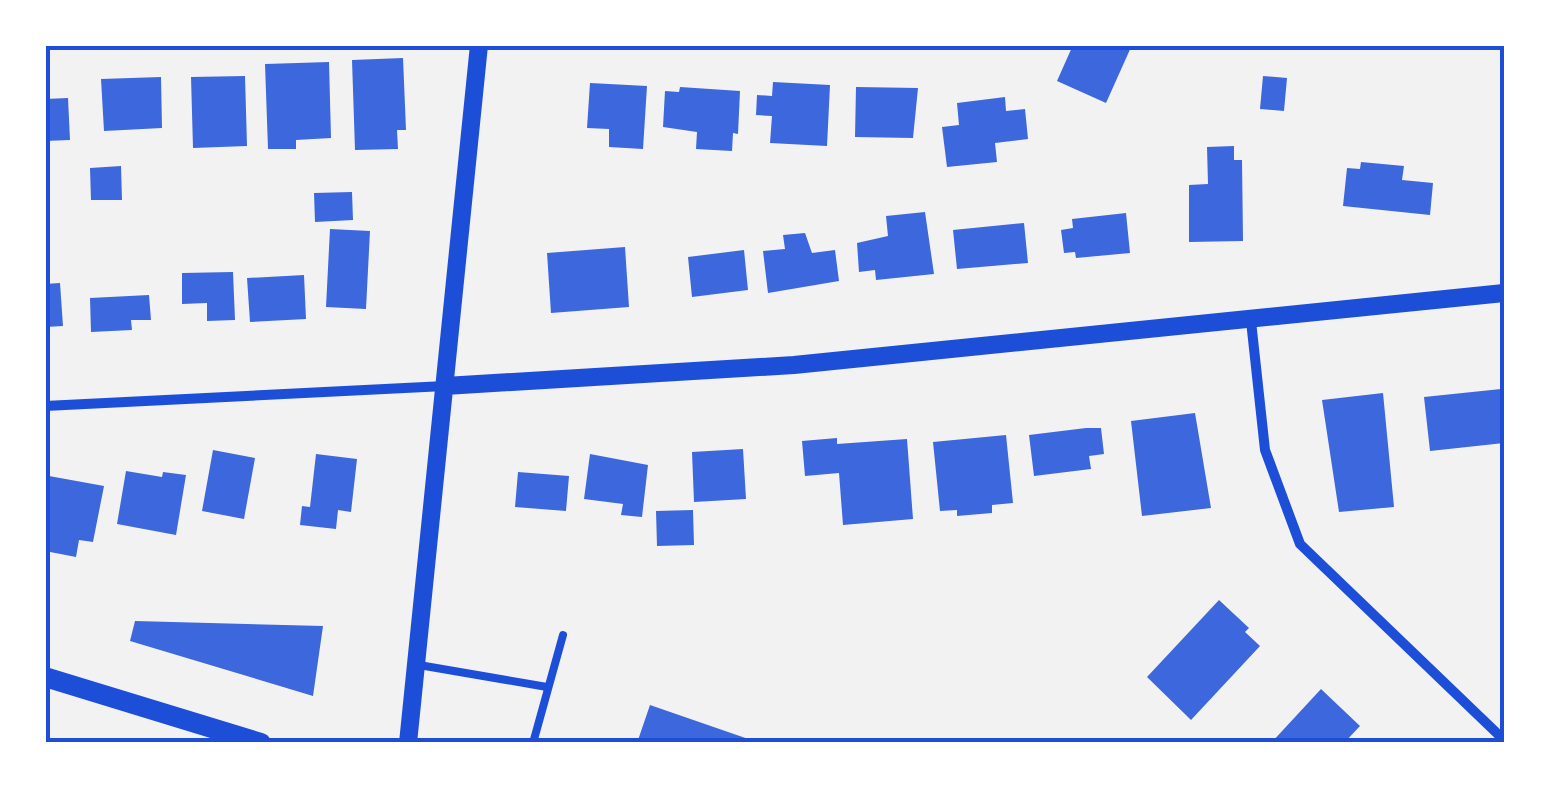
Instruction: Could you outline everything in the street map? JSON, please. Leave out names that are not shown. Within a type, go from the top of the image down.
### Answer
[{"type":"main road","points":[[45,677],[260,743]]},
{"type":"street","points":[[408,743],[479,45]]},
{"type":"street","points":[[45,406],[794,365],[1504,294]]},
{"type":"street","points":[[1251,321],[1265,450],[1300,544],[1504,740]]},
{"type":"lane","points":[[533,743],[563,635]]},
{"type":"lane","points":[[416,665],[548,687]]},
{"type":"building","points":[[1073,45],[1132,45],[1106,103],[1057,81]]},
{"type":"building","points":[[403,58],[406,130],[397,130],[398,149],[355,150],[352,60]]},
{"type":"building","points":[[329,62],[331,138],[296,140],[296,149],[268,149],[265,64]]},
{"type":"building","points":[[245,76],[247,146],[193,148],[191,77]]},
{"type":"building","points":[[1263,76],[1287,78],[1284,111],[1260,109]]},
{"type":"building","points":[[161,77],[162,128],[104,131],[101,79]]},
{"type":"building","points":[[773,82],[830,85],[827,146],[770,143],[772,116],[756,115],[757,95],[772,96]]},
{"type":"building","points":[[590,83],[647,86],[643,149],[609,147],[609,129],[587,128]]},
{"type":"building","points":[[680,87],[740,91],[738,134],[733,133],[732,151],[696,149],[697,132],[663,127],[665,91],[679,92]]},
{"type":"building","points":[[856,87],[918,88],[913,138],[855,137]]},
{"type":"building","points":[[1005,97],[1006,111],[1025,109],[1028,139],[995,143],[997,162],[947,167],[942,127],[959,125],[957,103]]},
{"type":"building","points":[[68,98],[70,140],[45,141],[45,99]]},
{"type":"building","points":[[1234,146],[1234,160],[1242,160],[1243,241],[1189,242],[1189,185],[1208,184],[1207,147]]},
{"type":"building","points":[[1361,162],[1404,166],[1402,180],[1433,183],[1430,215],[1343,206],[1347,168],[1360,169]]},
{"type":"building","points":[[121,166],[122,200],[91,200],[90,168]]},
{"type":"building","points":[[352,192],[353,220],[315,222],[314,193]]},
{"type":"building","points":[[925,212],[934,274],[876,280],[875,270],[859,272],[857,243],[888,236],[886,216]]},
{"type":"building","points":[[1126,213],[1130,253],[1076,258],[1075,252],[1064,253],[1061,230],[1073,228],[1072,219]]},
{"type":"building","points":[[1024,223],[1028,263],[957,269],[953,230]]},
{"type":"building","points":[[330,229],[370,231],[366,309],[326,307]]},
{"type":"building","points":[[805,233],[812,253],[835,250],[839,281],[768,293],[763,251],[785,249],[783,235]]},
{"type":"building","points":[[625,247],[629,307],[551,313],[547,253]]},
{"type":"building","points":[[744,250],[748,290],[692,297],[688,257]]},
{"type":"building","points":[[233,272],[235,320],[207,321],[207,303],[182,304],[182,273]]},
{"type":"building","points":[[304,275],[306,319],[250,322],[247,278]]},
{"type":"building","points":[[60,283],[63,326],[45,327],[45,284]]},
{"type":"building","points":[[149,295],[151,320],[131,320],[132,330],[91,332],[90,298]]},
{"type":"building","points":[[1501,389],[1504,443],[1430,451],[1424,397]]},
{"type":"building","points":[[1383,393],[1394,507],[1339,512],[1322,400]]},
{"type":"building","points":[[1195,413],[1211,508],[1142,516],[1131,421]]},
{"type":"building","points":[[1101,428],[1104,454],[1089,456],[1091,469],[1034,476],[1029,435]]},
{"type":"building","points":[[1006,435],[1013,503],[992,505],[992,513],[957,516],[957,510],[940,511],[933,442]]},
{"type":"building","points":[[837,438],[837,444],[907,439],[913,519],[843,525],[839,473],[805,476],[802,441]]},
{"type":"building","points":[[743,449],[746,499],[694,502],[692,452]]},
{"type":"building","points":[[213,450],[255,458],[244,519],[202,511]]},
{"type":"building","points":[[316,454],[357,459],[351,512],[338,510],[336,529],[300,525],[302,506],[310,507]]},
{"type":"building","points":[[590,454],[648,465],[642,517],[621,515],[623,504],[584,499]]},
{"type":"building","points":[[126,471],[162,477],[163,472],[186,475],[176,535],[117,524]]},
{"type":"building","points":[[518,472],[569,476],[566,511],[515,507]]},
{"type":"building","points":[[49,476],[104,486],[93,542],[79,540],[76,557],[45,551]]},
{"type":"building","points":[[693,510],[694,545],[657,546],[656,511]]},
{"type":"building","points":[[1219,600],[1249,628],[1245,632],[1260,646],[1191,720],[1147,677]]},
{"type":"building","points":[[135,621],[323,626],[313,696],[130,641]]},
{"type":"building","points":[[1321,689],[1360,726],[1344,743],[1271,743]]},
{"type":"building","points":[[650,705],[757,742],[757,743],[637,743]]}]
